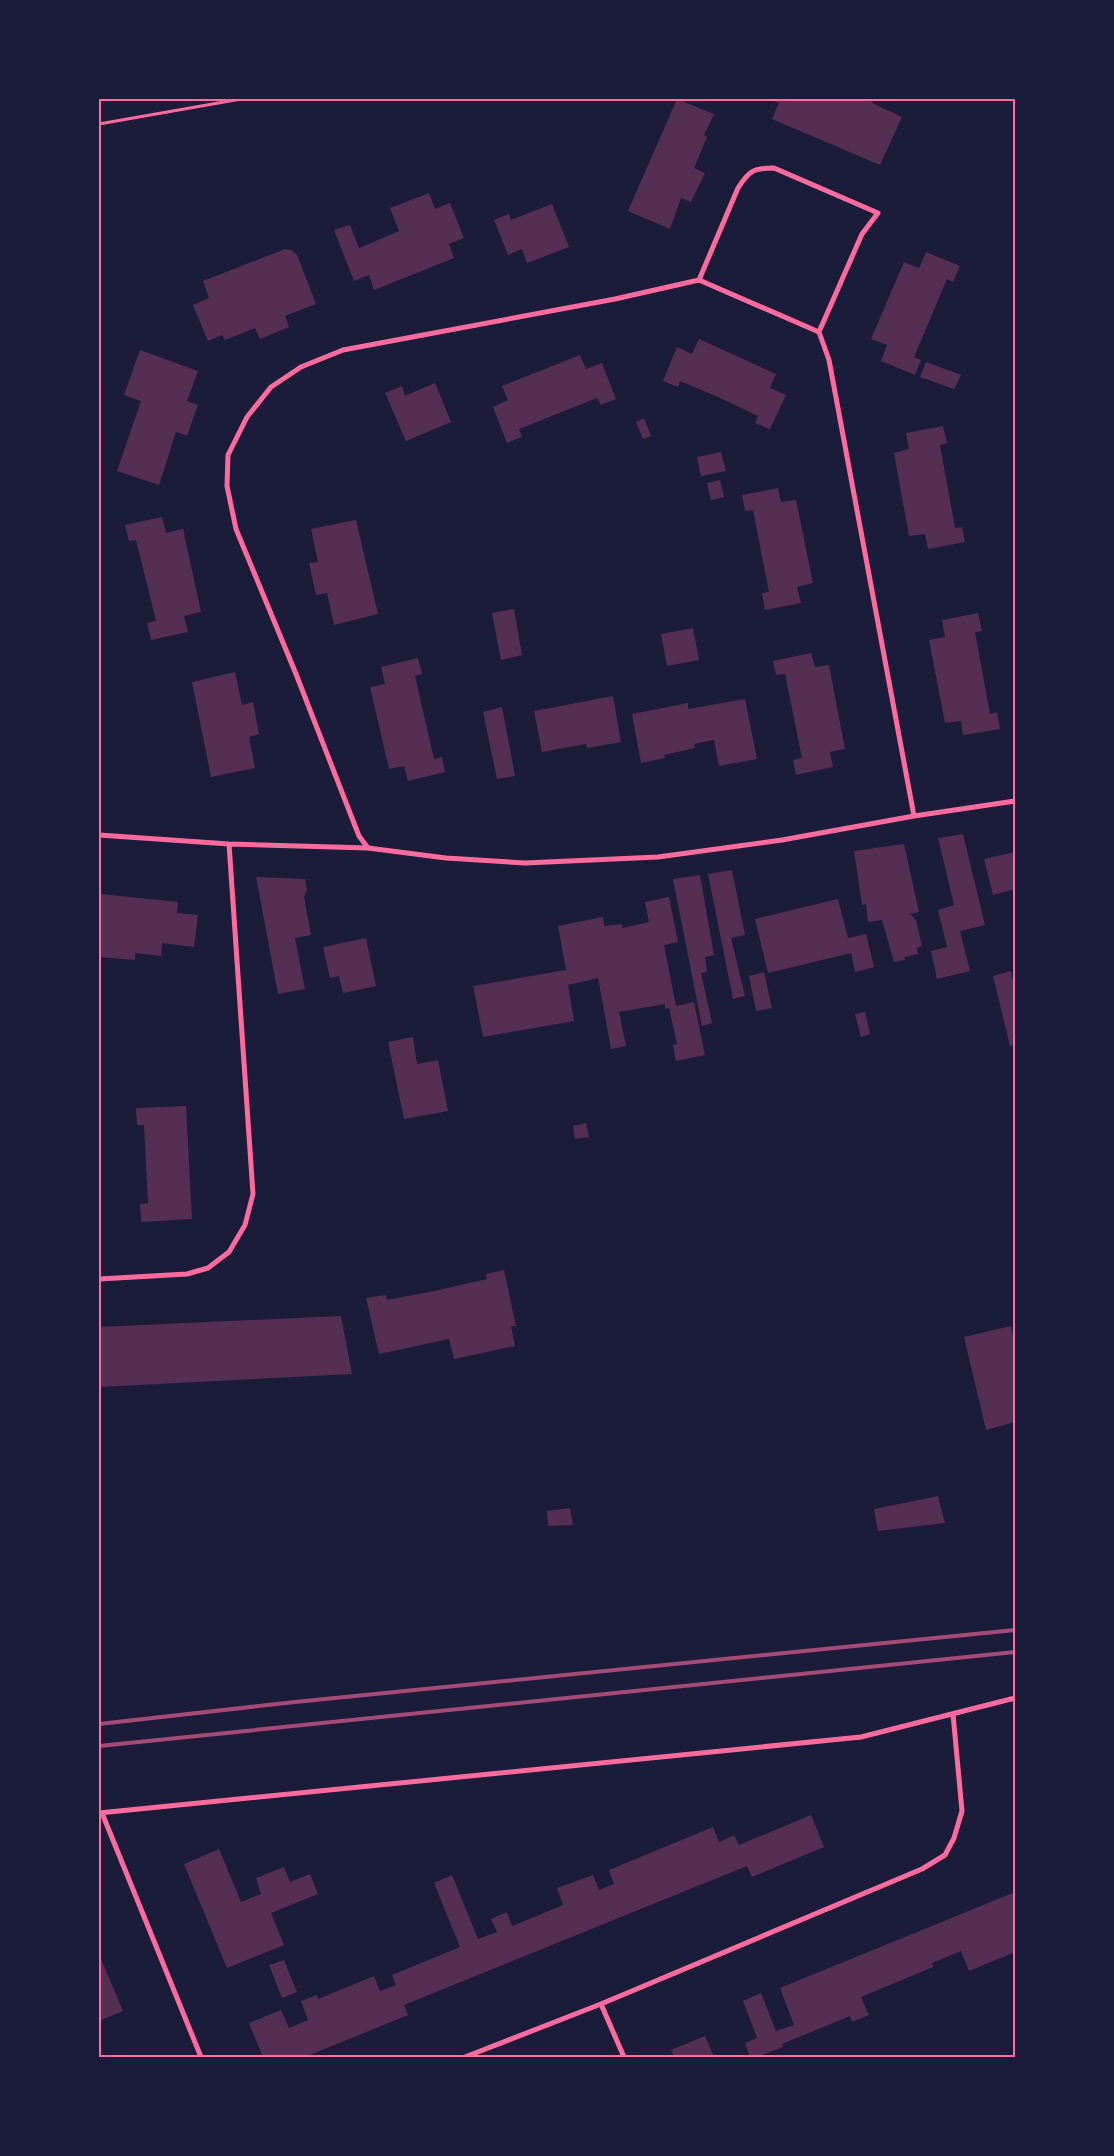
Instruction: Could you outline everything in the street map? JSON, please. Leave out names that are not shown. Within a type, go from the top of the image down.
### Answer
[{"type":"street","points":[[699,280],[738,188],[747,175],[758,168],[774,168],[878,213],[862,234],[819,332],[829,360],[914,816]]},
{"type":"street","points":[[368,848],[359,836],[296,674],[236,529],[227,486],[228,455],[247,417],[270,387],[302,366],[343,350],[615,299],[699,280],[819,332]]},
{"type":"street","points":[[99,835],[229,844],[368,848],[446,858],[525,862],[658,857],[782,840],[914,816],[1015,801]]},
{"type":"street","points":[[99,1279],[187,1274],[208,1268],[229,1252],[245,1225],[253,1194],[229,844]]},
{"type":"street","points":[[201,2057],[100,1813],[861,1738],[1015,1698]]},
{"type":"street","points":[[465,2057],[602,2004],[922,1869],[945,1855],[954,1838],[962,1811],[953,1714]]},
{"type":"street","points":[[602,2004],[624,2057]]},
{"type":"path","points":[[99,124],[241,99]]},
{"type":"building","points":[[677,99],[714,114],[704,135],[707,137],[694,168],[705,173],[691,202],[681,198],[670,229],[628,211]]},
{"type":"building","points":[[769,99],[874,99],[872,103],[902,117],[880,165],[772,119],[779,103]]},
{"type":"building","points":[[429,193],[435,209],[450,203],[464,238],[449,244],[454,258],[374,290],[369,275],[354,281],[334,230],[350,225],[359,248],[399,231],[390,208]]},
{"type":"building","points":[[552,204],[569,247],[527,263],[522,249],[508,255],[494,220],[509,214],[511,220]]},
{"type":"building","points":[[285,249],[291,250],[297,255],[316,304],[285,316],[289,327],[260,339],[255,328],[225,340],[222,335],[208,341],[193,305],[209,298],[203,281]]},
{"type":"building","points":[[926,252],[960,266],[953,282],[947,279],[914,357],[921,360],[915,375],[881,361],[887,345],[871,339],[904,262],[919,268]]},
{"type":"building","points":[[699,339],[776,374],[770,388],[786,395],[770,429],[755,423],[758,416],[718,397],[680,381],[678,387],[663,381],[677,347],[692,354]]},
{"type":"building","points":[[140,350],[198,371],[187,401],[198,405],[187,436],[176,432],[159,485],[117,471],[141,401],[124,395]]},
{"type":"building","points":[[580,355],[586,369],[602,363],[616,399],[601,405],[597,398],[519,429],[522,437],[507,443],[493,407],[508,400],[502,386]]},
{"type":"building","points":[[926,362],[961,375],[954,389],[920,377]]},
{"type":"building","points":[[435,383],[451,422],[406,441],[385,393],[402,386],[405,396]]},
{"type":"building","points":[[644,418],[651,436],[643,439],[636,422]]},
{"type":"building","points":[[943,426],[947,443],[940,445],[955,528],[962,527],[965,542],[928,549],[925,534],[909,536],[894,453],[909,449],[906,433]]},
{"type":"building","points":[[721,452],[726,471],[701,476],[697,457]]},
{"type":"building","points":[[720,480],[724,497],[711,500],[707,483]]},
{"type":"building","points":[[778,488],[781,502],[796,500],[813,583],[797,587],[801,603],[765,610],[762,593],[769,592],[753,510],[745,511],[742,495]]},
{"type":"building","points":[[162,517],[166,533],[183,529],[201,612],[184,616],[188,632],[151,640],[147,623],[156,621],[136,540],[129,541],[125,525]]},
{"type":"building","points":[[356,520],[378,614],[334,625],[327,593],[316,595],[309,563],[318,562],[311,529]]},
{"type":"building","points":[[514,609],[522,655],[501,660],[492,613]]},
{"type":"building","points":[[978,613],[982,631],[975,632],[990,714],[997,712],[1000,729],[963,735],[961,721],[945,723],[929,640],[945,637],[942,620]]},
{"type":"building","points":[[693,628],[699,660],[667,666],[661,634]]},
{"type":"building","points":[[811,653],[815,667],[829,665],[845,749],[830,752],[833,767],[796,775],[793,760],[802,758],[785,674],[776,675],[773,661]]},
{"type":"building","points":[[418,658],[422,674],[415,676],[434,759],[442,757],[445,772],[408,781],[404,766],[389,769],[370,687],[385,684],[381,667]]},
{"type":"building","points":[[235,672],[242,705],[253,702],[259,734],[249,737],[255,768],[211,777],[192,682]]},
{"type":"building","points":[[613,696],[621,742],[587,748],[586,744],[542,752],[534,711]]},
{"type":"building","points":[[745,699],[757,759],[719,766],[714,740],[694,744],[695,748],[664,755],[665,758],[641,763],[632,714],[688,703],[688,709]]},
{"type":"building","points":[[502,707],[515,776],[497,779],[483,712]]},
{"type":"building","points":[[963,834],[985,925],[960,931],[970,971],[937,979],[931,951],[947,947],[938,910],[954,905],[938,838]]},
{"type":"building","points":[[904,844],[919,912],[910,914],[916,920],[922,946],[917,948],[918,954],[904,957],[905,960],[894,962],[882,920],[868,922],[866,904],[862,905],[854,851]]},
{"type":"building","points":[[1015,852],[1015,889],[993,895],[984,859]]},
{"type":"building","points":[[732,870],[745,935],[731,938],[745,996],[733,999],[708,874]]},
{"type":"building","points":[[700,875],[714,955],[705,957],[707,972],[701,973],[712,1023],[702,1026],[673,879]]},
{"type":"building","points":[[256,877],[305,879],[307,890],[304,897],[311,935],[295,938],[305,989],[278,994]]},
{"type":"building","points":[[101,894],[178,902],[177,913],[198,915],[194,947],[162,943],[161,956],[135,953],[135,960],[99,957],[99,908]]},
{"type":"building","points":[[669,897],[678,942],[664,945],[676,1006],[694,1002],[705,1055],[676,1061],[673,1045],[677,1044],[669,1008],[665,1009],[665,1004],[619,1012],[626,1046],[611,1049],[598,978],[568,985],[574,1021],[483,1037],[473,986],[566,970],[558,926],[603,917],[604,926],[622,924],[622,928],[649,922],[645,902]]},
{"type":"building","points":[[838,899],[848,938],[866,934],[874,967],[855,972],[851,953],[768,973],[755,919]]},
{"type":"building","points":[[366,938],[376,986],[343,993],[339,976],[330,978],[323,947]]},
{"type":"building","points":[[1011,971],[1015,988],[1015,1045],[1010,1046],[993,976]]},
{"type":"building","points":[[764,972],[772,1008],[756,1011],[749,976]]},
{"type":"building","points":[[865,1012],[870,1034],[861,1037],[855,1014]]},
{"type":"building","points":[[413,1037],[417,1064],[438,1060],[448,1111],[404,1119],[388,1042]]},
{"type":"building","points":[[186,1106],[192,1219],[141,1222],[140,1204],[148,1203],[144,1125],[137,1125],[136,1108]]},
{"type":"building","points":[[586,1123],[589,1137],[575,1139],[573,1126]]},
{"type":"building","points":[[504,1270],[516,1326],[511,1326],[515,1346],[454,1359],[449,1339],[379,1354],[366,1298],[386,1295],[387,1300],[439,1290],[487,1279],[486,1274]]},
{"type":"building","points":[[341,1316],[352,1374],[100,1387],[99,1327]]},
{"type":"building","points":[[1011,1326],[1015,1345],[1015,1422],[986,1430],[964,1337]]},
{"type":"building","points":[[938,1496],[945,1523],[878,1531],[874,1509]]},
{"type":"building","points":[[570,1508],[573,1525],[548,1526],[547,1511]]},
{"type":"building","points":[[811,1815],[824,1847],[752,1877],[747,1866],[404,2005],[408,2015],[305,2057],[263,2057],[249,2023],[281,2010],[289,2028],[308,2020],[301,2001],[317,1995],[318,1999],[374,1976],[380,1991],[396,1985],[392,1975],[460,1947],[434,1883],[452,1875],[478,1939],[497,1932],[491,1919],[507,1912],[512,1926],[563,1905],[557,1888],[593,1875],[599,1890],[614,1884],[609,1870],[713,1827],[719,1842],[734,1835],[739,1845]]},
{"type":"building","points":[[219,1849],[241,1902],[261,1894],[256,1878],[284,1867],[290,1882],[310,1874],[318,1894],[271,1913],[284,1945],[227,1968],[184,1864]]},
{"type":"building","points":[[1015,1892],[1015,1952],[969,1971],[961,1951],[932,1963],[933,1967],[861,1997],[869,2015],[852,2022],[850,2016],[782,2044],[783,2047],[757,2057],[750,2057],[745,2043],[757,2038],[743,2001],[761,1993],[776,2031],[794,2025],[780,1988]]},
{"type":"building","points":[[99,1954],[123,2011],[99,2021]]},
{"type":"building","points":[[284,1960],[297,1992],[282,1998],[269,1965]]},
{"type":"building","points":[[705,2036],[714,2057],[674,2057],[671,2050]]},
{"type":"railway","points":[[99,1724],[295,1702],[1015,1630]]},
{"type":"railway","points":[[99,1746],[1015,1652]]}]
